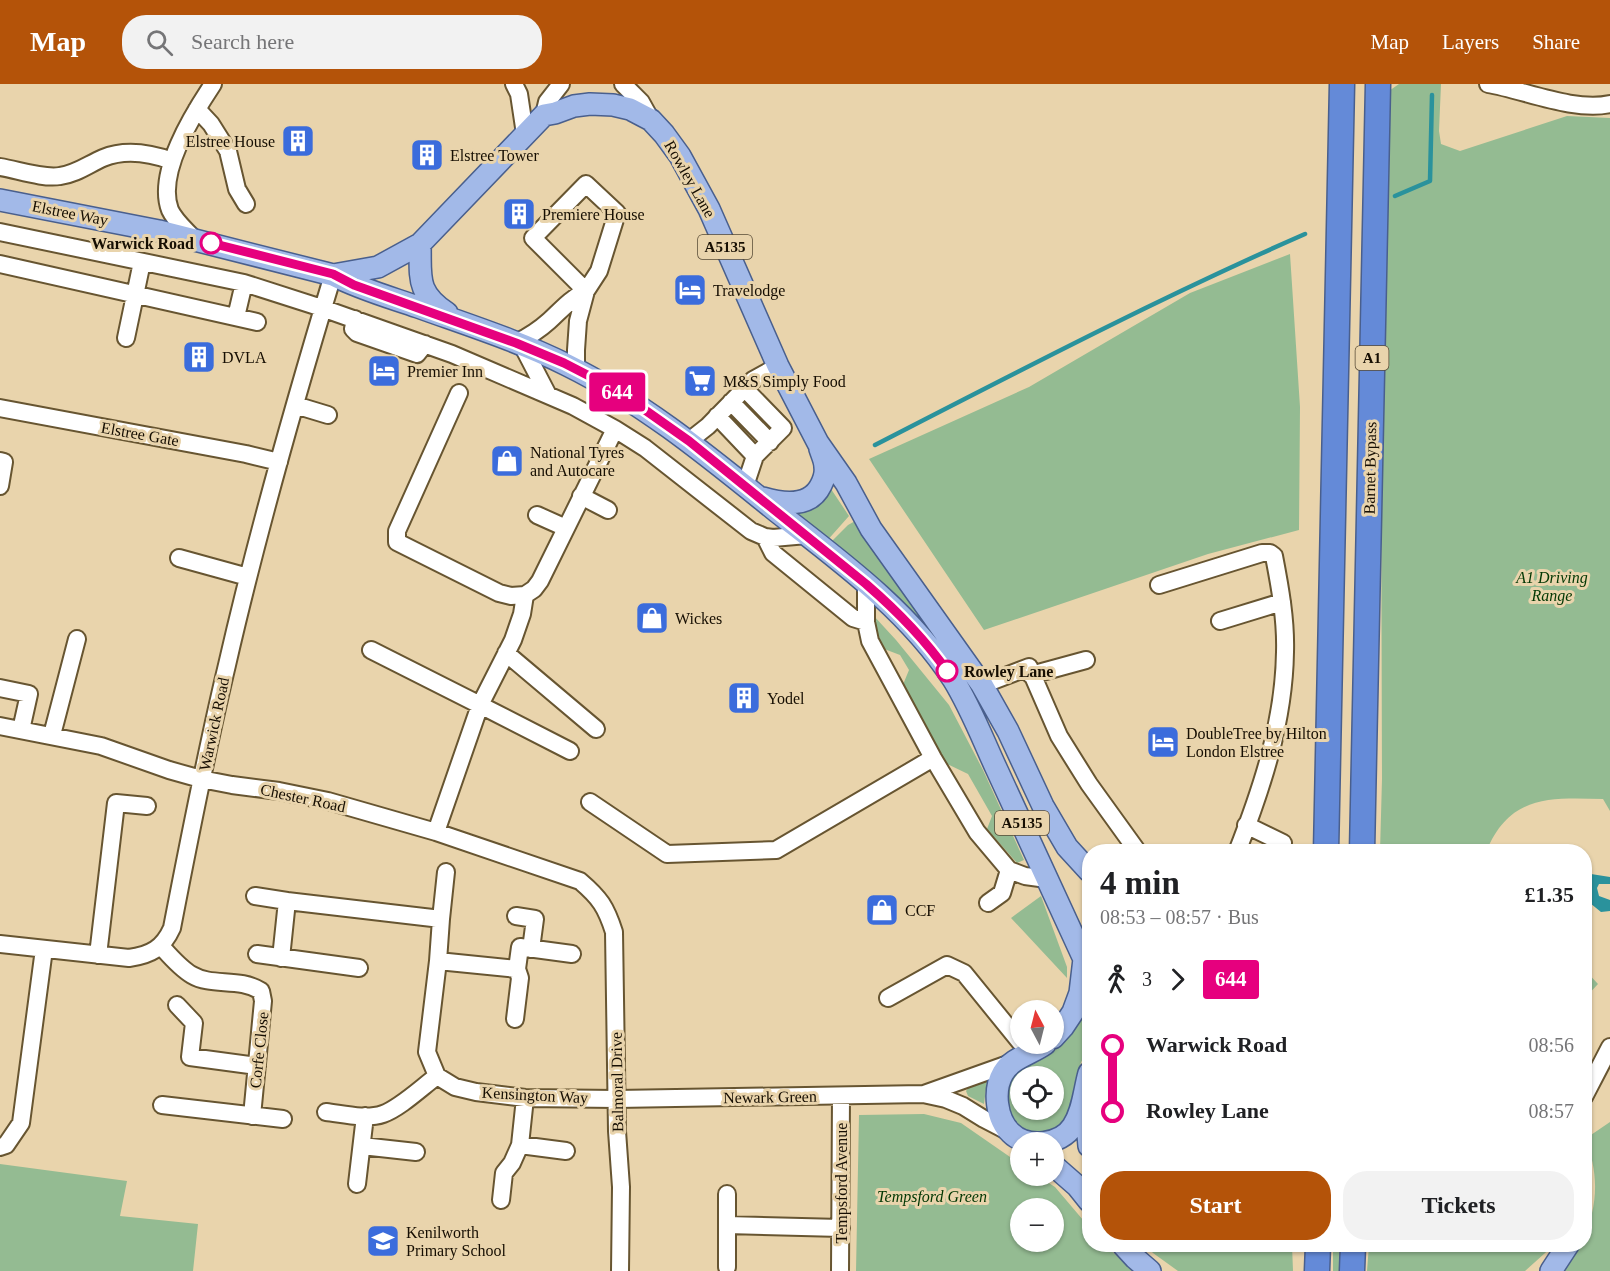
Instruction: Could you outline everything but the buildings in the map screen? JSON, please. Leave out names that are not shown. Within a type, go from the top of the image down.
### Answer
[{"type":"highway","name":"A1","points":[[1326,844],[1342,84]]},
{"type":"highway","name":"Barnet Bypass","points":[[1362,844],[1378,84]]},
{"type":"highway","points":[[1317,1271],[1318,1252]]},
{"type":"highway","points":[[1352,1271],[1353,1252]]},
{"type":"main road","name":"A5135","points":[[333,274],[378,267],[420,244],[544,115],[574,106],[601,104],[630,109],[651,120]]},
{"type":"main road","name":"Rowley Lane","points":[[651,120],[680,156],[709,209],[778,366],[818,443],[846,483],[871,529],[982,685],[1008,730],[1043,806],[1067,847],[1082,863]]},
{"type":"main road","name":"Elstree Way","points":[[0,200],[185,237]]},
{"type":"main road","name":"A5135","points":[[185,237],[333,274],[354,285],[523,346],[570,366],[628,398],[689,441],[891,605],[940,660],[967,704],[1047,879],[1082,948]]},
{"type":"main road","name":"A5135","points":[[420,244],[419,269],[424,292],[439,308],[462,323]]},
{"type":"main road","name":"A5135","points":[[752,491],[777,502],[791,503],[807,500],[819,491],[825,479],[825,466],[818,443]]},
{"type":"main road","points":[[1064,1026],[1073,1012],[1082,981]]},
{"type":"main road","points":[[1012,1132],[1001,1117],[996,1094],[998,1083],[1004,1072],[1020,1054]]},
{"type":"main road","points":[[1064,1134],[1072,1127],[1082,1103]]},
{"type":"main road","points":[[1064,1175],[1082,1192]]},
{"type":"main road","points":[[1129,1252],[1150,1271]]},
{"type":"main road","points":[[1551,1271],[1563,1252]]},
{"type":"street","points":[[185,237],[169,206],[166,189],[168,177],[172,161],[197,109],[213,84]]},
{"type":"street","points":[[514,84],[523,110],[525,134]]},
{"type":"street","points":[[544,115],[547,102],[561,84]]},
{"type":"street","name":"Rowley Lane","points":[[623,84],[641,102],[651,120]]},
{"type":"street","points":[[1488,84],[1585,105],[1610,104]]},
{"type":"street","points":[[197,109],[211,124],[228,151],[237,189],[246,204]]},
{"type":"street","points":[[0,167],[47,176],[60,176],[105,157],[126,152],[152,155],[172,161]]},
{"type":"street","points":[[570,366],[576,350],[578,321],[586,291],[598,271],[617,213],[586,184],[533,238],[586,291]]},
{"type":"street","points":[[0,232],[244,284],[355,319],[353,329],[357,333],[417,354],[425,344],[452,354],[573,406],[615,429],[645,448],[751,531],[773,538],[807,535]]},
{"type":"street","points":[[126,338],[142,262]]},
{"type":"street","points":[[0,264],[257,322]]},
{"type":"street","name":"Warwick Road","points":[[161,946],[172,928],[201,779],[248,577],[333,274]]},
{"type":"street","points":[[236,317],[244,284]]},
{"type":"street","points":[[523,346],[529,336],[547,323],[573,298],[586,291]]},
{"type":"street","points":[[523,346],[574,308],[570,366]]},
{"type":"street","points":[[523,346],[548,395]]},
{"type":"street","points":[[689,441],[749,385],[778,366]]},
{"type":"street","points":[[749,385],[783,428],[755,456],[752,491]]},
{"type":"street","points":[[459,393],[397,531],[397,543],[499,593],[511,596],[525,595],[540,581],[615,429]]},
{"type":"street","points":[[732,402],[770,442]]},
{"type":"street","points":[[295,405],[328,415]]},
{"type":"street","name":"Elstree Gate","points":[[0,408],[279,462]]},
{"type":"street","points":[[712,421],[755,456]]},
{"type":"street","points":[[0,461],[4,462],[0,486]]},
{"type":"street","points":[[581,496],[608,510]]},
{"type":"street","points":[[537,515],[566,528]]},
{"type":"street","points":[[765,537],[773,553],[853,618],[866,622]]},
{"type":"street","points":[[1159,585],[1262,554],[1270,553],[1274,556],[1282,602],[1285,651],[1280,712],[1270,756],[1240,844]]},
{"type":"street","points":[[179,558],[248,577]]},
{"type":"street","points":[[866,584],[866,622],[870,641],[933,758],[978,832],[1009,870],[1024,876],[1047,879]]},
{"type":"street","points":[[436,832],[480,705],[513,640],[522,614],[525,595]]},
{"type":"street","points":[[1220,621],[1282,602]]},
{"type":"street","points":[[52,735],[77,639]]},
{"type":"street","points":[[371,650],[570,752]]},
{"type":"street","points":[[506,653],[596,729]]},
{"type":"street","points":[[1031,675],[1086,660]]},
{"type":"street","points":[[982,685],[1029,667],[1059,736],[1089,784],[1132,844]]},
{"type":"street","points":[[0,688],[29,694],[21,730]]},
{"type":"street","name":"Chester Road","points":[[0,726],[101,746],[201,779],[279,790],[328,801],[436,832],[580,881],[598,896]]},
{"type":"street","points":[[590,802],[667,854],[776,850],[933,758]]},
{"type":"street","points":[[98,955],[116,803],[147,806]]},
{"type":"street","points":[[1246,825],[1283,843]]},
{"type":"street","points":[[988,903],[1002,893],[1009,870]]},
{"type":"street","points":[[326,1112],[365,1116],[381,1115],[437,1076],[427,1052],[446,872]]},
{"type":"street","points":[[255,896],[441,919]]},
{"type":"street","name":"Balmoral Drive","points":[[598,896],[609,914],[614,932],[617,1131],[621,1187],[620,1271]]},
{"type":"street","points":[[281,958],[287,901]]},
{"type":"street","points":[[516,916],[535,919],[531,949]]},
{"type":"street","points":[[0,944],[129,958],[144,956],[161,946]]},
{"type":"street","name":"Corfe Close","points":[[161,946],[193,977],[251,985],[261,991],[263,1001],[252,1116]]},
{"type":"street","points":[[515,1019],[520,978],[517,969],[520,947],[572,954]]},
{"type":"street","points":[[0,1147],[6,1145],[21,1123],[44,950]]},
{"type":"street","points":[[257,954],[359,968]]},
{"type":"street","points":[[438,961],[517,969]]},
{"type":"street","points":[[888,998],[947,966],[964,973],[1010,1030]]},
{"type":"street","points":[[177,1005],[194,1023],[190,1057],[257,1066]]},
{"type":"street","points":[[1592,1082],[1610,1047]]},
{"type":"street","name":"Newark Green","points":[[923,1094],[1014,1054]]},
{"type":"street","name":"Kensington Way","points":[[437,1076],[455,1087],[476,1092],[525,1098],[617,1099]]},
{"type":"street","name":"Newark Green","points":[[617,1099],[923,1094],[946,1099],[963,1106],[1010,1134]]},
{"type":"street","name":"Tempsford Avenue","points":[[840,1271],[842,1096]]},
{"type":"street","points":[[501,1200],[504,1173],[512,1163],[520,1145],[525,1098]]},
{"type":"street","points":[[162,1106],[283,1119]]},
{"type":"street","points":[[357,1184],[365,1116]]},
{"type":"street","points":[[520,1145],[566,1151]]},
{"type":"street","points":[[362,1146],[416,1152]]},
{"type":"street","points":[[727,1194],[727,1267]]},
{"type":"street","points":[[727,1225],[841,1228]]},
{"type":"green space","name":"A1 Driving Range","points":[[1399,84],[1441,84],[1439,131],[1441,144],[1460,151],[1567,116],[1610,118],[1610,811],[1603,799],[1566,799],[1534,803],[1520,809],[1507,819],[1490,844],[1380,844],[1381,443],[1386,93]]},
{"type":"green space","points":[[1290,254],[1300,407],[1299,530],[1208,554],[984,630],[869,459],[1029,387],[1190,293]]},
{"type":"green space","points":[[831,489],[849,516],[825,543],[793,511],[819,502]]},
{"type":"green space","points":[[857,520],[978,693],[970,697],[828,545],[848,525]]},
{"type":"green space","points":[[873,615],[949,705],[983,770],[1024,860],[1017,863],[987,829],[992,816],[968,774],[941,761],[902,687],[909,670],[900,655],[879,647]]},
{"type":"green space","points":[[1041,896],[1067,967],[1067,978],[1011,918]]},
{"type":"green space","points":[[1592,978],[1598,984],[1592,990]]},
{"type":"green space","points":[[1082,1015],[1082,1060],[1076,1078],[1071,1115],[1064,1124],[1050,1131],[1031,1132],[1015,1120],[1064,1120],[1064,1066],[1028,1066],[1049,1054],[1064,1054],[1064,1042]]},
{"type":"green space","points":[[985,1080],[987,1082],[984,1104],[968,1096],[966,1091],[969,1087]]},
{"type":"green space","points":[[1010,1086],[1010,1111],[1008,1102]]},
{"type":"green space","name":"Tempsford Green","points":[[924,1114],[961,1123],[1010,1157],[1010,1186],[1055,1187],[1082,1219],[1082,1252],[1113,1252],[1133,1271],[856,1271],[859,1115]]},
{"type":"green space","points":[[1610,1122],[1610,1271],[1563,1271],[1575,1252],[1592,1252],[1592,1213],[1595,1194],[1592,1134]]},
{"type":"green space","points":[[0,1164],[127,1181],[120,1216],[198,1224],[193,1271],[0,1271]]},
{"type":"green space","points":[[1292,1252],[1293,1271],[1178,1271],[1153,1253]]},
{"type":"green space","points":[[1333,1252],[1340,1252],[1339,1271],[1333,1271]]},
{"type":"green space","points":[[1368,1252],[1546,1252],[1525,1271],[1367,1271]]},
{"type":"water","points":[[1592,874],[1610,877],[1610,884],[1599,884],[1597,888],[1599,896],[1610,900],[1610,911],[1601,912],[1592,905]]},
{"type":"waterway","points":[[1395,196],[1430,181],[1432,95]]},
{"type":"waterway","points":[[875,445],[1142,310],[1305,234]]},
{"type":"bus line","name":"644","points":[[211,243],[333,274],[354,285],[516,343],[564,363],[628,398],[689,441],[891,605],[947,671]]},
{"type":"place","name":"Elstree House","points":[[298,141]]},
{"type":"place","name":"Elstree Tower","points":[[427,155]]},
{"type":"place","name":"Premiere House","points":[[519,214]]},
{"type":"place","name":"Warwick Road","points":[[211,243]]},
{"type":"place","name":"Travelodge","points":[[690,290]]},
{"type":"place","name":"DVLA","points":[[199,357]]},
{"type":"place","name":"Premier Inn","points":[[384,371]]},
{"type":"place","name":"M&S Simply Food","points":[[700,381]]},
{"type":"place","name":"National Tyres and Autocare","points":[[507,461]]},
{"type":"place","name":"Wickes","points":[[652,618]]},
{"type":"place","name":"Rowley Lane","points":[[947,671]]},
{"type":"place","name":"Yodel","points":[[744,698]]},
{"type":"place","name":"DoubleTree by Hilton London Elstree","points":[[1163,742]]},
{"type":"place","name":"CCF","points":[[882,910]]},
{"type":"place","name":"Kenilworth Primary School","points":[[383,1241]]}]
